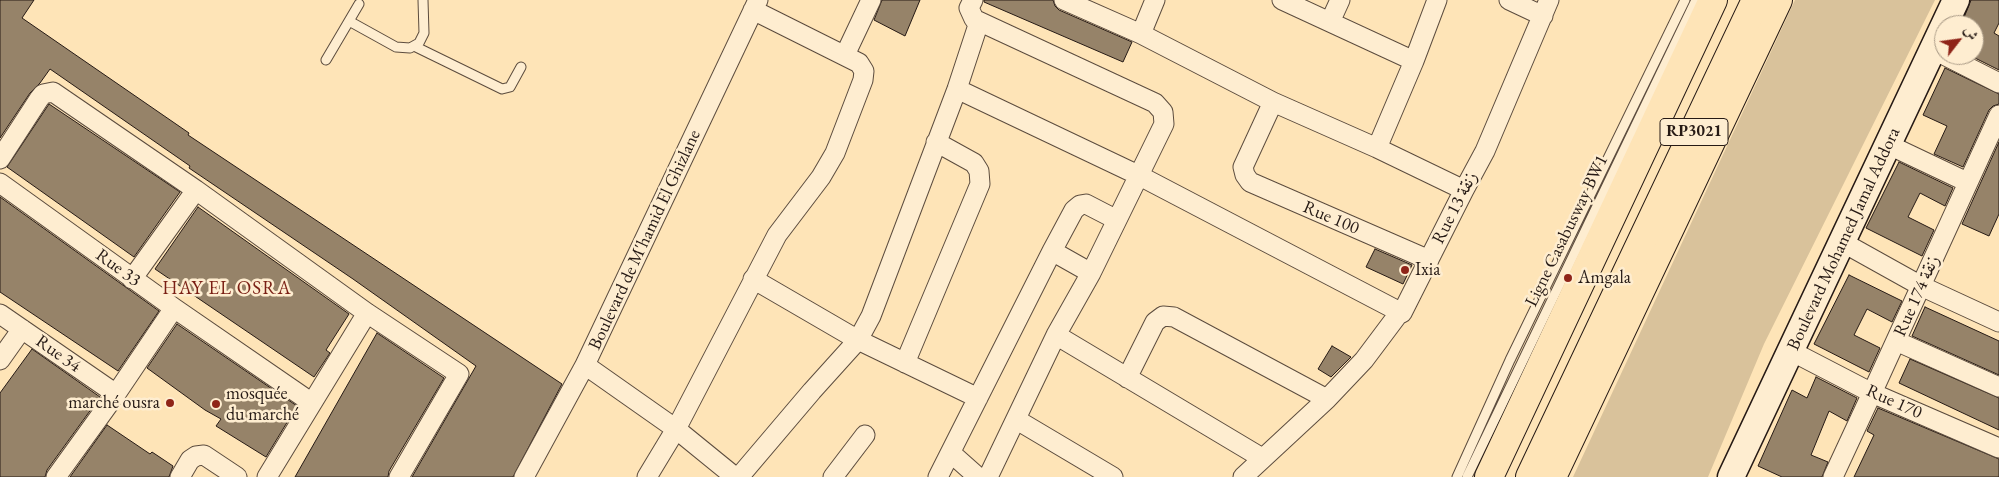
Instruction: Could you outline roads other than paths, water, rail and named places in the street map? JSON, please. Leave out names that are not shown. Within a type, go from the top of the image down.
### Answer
[{"type":"main road","points":[[1489,477],[1713,0]]},
{"type":"main road","name":"RP3021","points":[[1530,477],[1625,261],[1736,0]]},
{"type":"main road","points":[[1552,477],[1772,0]]},
{"type":"main road","name":"RP3021","points":[[1511,477],[1625,261],[1772,0]]},
{"type":"street","points":[[845,55],[871,0]]},
{"type":"street","points":[[973,0],[969,8],[970,14],[974,19],[1159,106],[1163,112],[1164,124],[1091,273],[1056,335],[1017,420],[988,477]]},
{"type":"street","points":[[1141,34],[1155,0]]},
{"type":"street","points":[[1282,0],[1414,62]]},
{"type":"street","points":[[1330,22],[1340,0]]},
{"type":"street","points":[[1377,148],[1414,62],[1437,0]]},
{"type":"street","points":[[1509,0],[1546,8]]},
{"type":"street","name":"Boulevard Mohamed Jamal Addora","points":[[1738,475],[1842,242],[1956,0]]},
{"type":"street","points":[[1074,2],[1273,102],[1377,148],[1464,190]]},
{"type":"street","points":[[647,477],[676,429],[777,235],[821,177],[835,153],[863,80],[864,71],[859,63],[756,5]]},
{"type":"street","name":"Boulevard de M'hamid El Ghizlane","points":[[524,477],[585,366],[756,5]]},
{"type":"street","name":"Rue 13 زنقة","points":[[1243,477],[1327,399],[1364,360],[1400,312],[1402,313],[1485,151],[1546,8]]},
{"type":"street","points":[[740,477],[812,391],[858,340],[872,316],[980,22]]},
{"type":"street","points":[[1932,49],[1999,83]]},
{"type":"street","points":[[957,88],[1138,175],[1400,312]]},
{"type":"street","points":[[0,159],[39,99],[43,94],[53,92],[196,190],[367,313],[459,374],[399,477]]},
{"type":"street","name":"Rue 100","points":[[1273,102],[1243,167],[1245,175],[1250,182],[1429,260]]},
{"type":"street","name":"Rue 174 زنقة","points":[[1832,477],[1872,394],[1999,115]]},
{"type":"street","points":[[905,363],[980,184],[979,171],[974,163],[936,142]]},
{"type":"street","points":[[1889,144],[1967,182]]},
{"type":"street","name":"Rue 33","points":[[0,183],[132,279],[312,403]]},
{"type":"street","points":[[132,279],[196,190]]},
{"type":"street","points":[[938,477],[1074,210],[1080,205],[1086,204],[1118,220]]},
{"type":"street","points":[[1842,242],[1921,286],[1999,322]]},
{"type":"street","points":[[1052,251],[1091,273]]},
{"type":"street","points":[[752,280],[858,340],[978,398]]},
{"type":"street","points":[[56,477],[116,394],[174,308]]},
{"type":"street","points":[[267,477],[367,313]]},
{"type":"street","name":"Rue 34","points":[[0,314],[116,394]]},
{"type":"street","points":[[1127,378],[1155,322],[1163,316],[1174,317],[1327,399]]},
{"type":"street","points":[[0,360],[22,330]]},
{"type":"street","points":[[1056,335],[1262,458]]},
{"type":"street","points":[[1896,341],[1999,387]]},
{"type":"street","name":"Rue 170","points":[[1792,351],[1872,394],[1999,448]]},
{"type":"street","points":[[585,366],[676,429],[735,477]]},
{"type":"street","points":[[1017,420],[1113,477]]},
{"type":"street","points":[[834,477],[865,435]]},
{"type":"street","points":[[951,453],[978,477]]},
{"type":"street","points":[[180,477],[190,460],[196,456],[204,455],[237,477]]},
{"type":"lane","points":[[349,21],[396,47],[405,49],[419,42],[424,32],[424,0]]},
{"type":"lane","name":"Ligne Casabusway BW1","points":[[1457,477],[1514,351],[1685,0]]},
{"type":"lane","name":"Ligne Casabusway BW1","points":[[1468,477],[1696,0]]},
{"type":"lane","points":[[326,60],[359,4]]},
{"type":"lane","points":[[414,46],[502,89],[510,87],[521,67]]},
{"type":"place","name":"Ixia","points":[[1405,270]]},
{"type":"place","name":"Amgala","points":[[1568,278]]},
{"type":"place","name":"marché ousra","points":[[170,403]]},
{"type":"place","name":"mosquée du marché","points":[[216,404]]},
{"type":"district","name":"HAY EL OSRA","points":[[227,289]]}]
